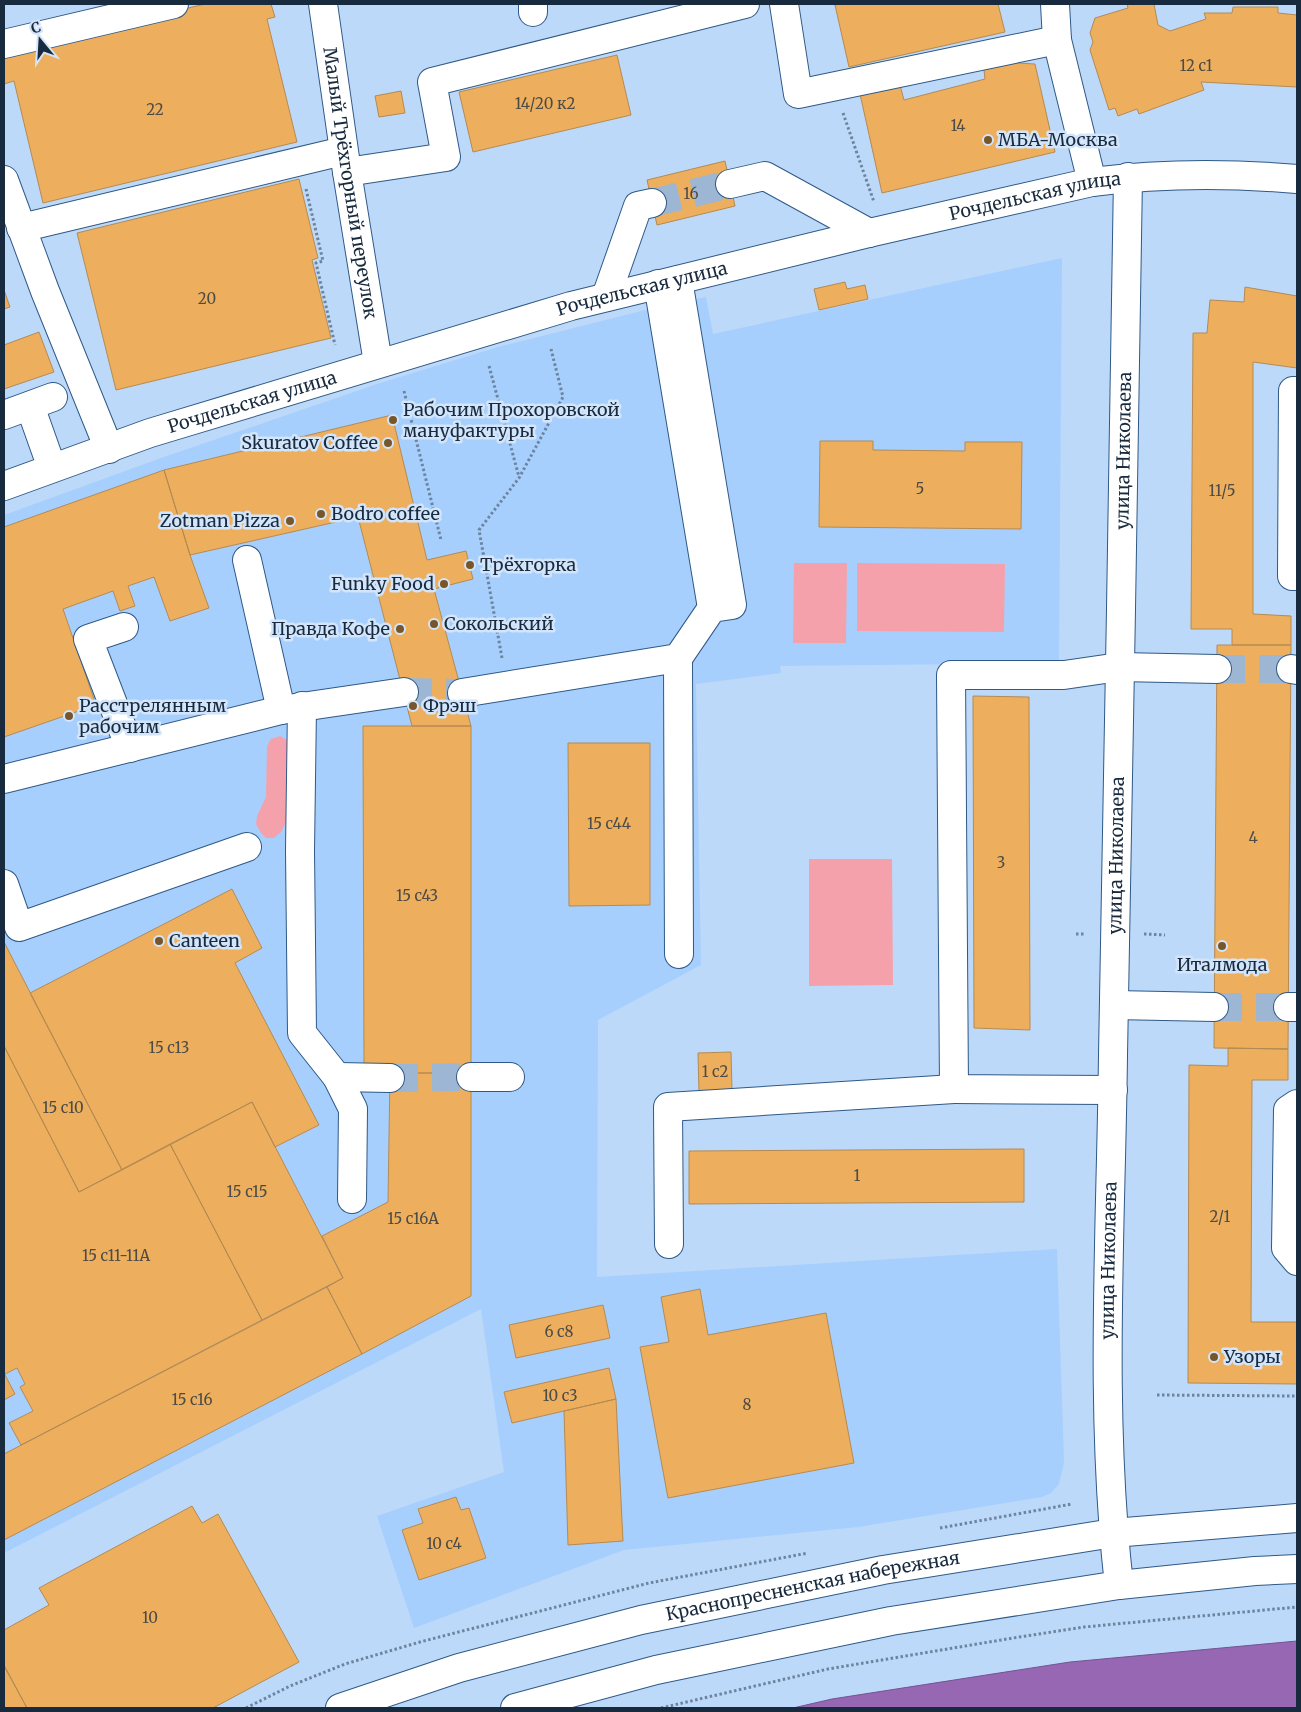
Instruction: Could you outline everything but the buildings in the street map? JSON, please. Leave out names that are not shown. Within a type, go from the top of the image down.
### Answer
[{"type":"street","points":[[4,44],[174,4]]},
{"type":"street","name":"Малый Трёхгорный переулок","points":[[323,4],[345,161],[378,363]]},
{"type":"street","points":[[21,228],[345,161],[446,157],[432,82],[745,4]]},
{"type":"street","points":[[784,4],[798,94],[1057,40]]},
{"type":"street","points":[[1055,4],[1057,40],[1092,182]]},
{"type":"street","name":"Рочдельская улица","points":[[4,486],[150,433],[606,296],[869,233],[1092,182],[1128,177],[1234,174],[1297,179]]},
{"type":"street","points":[[730,184],[765,176],[869,233]]},
{"type":"street","name":"улица Николаева","points":[[1119,1585],[1110,1496],[1107,1311],[1113,1090],[1128,177]]},
{"type":"street","points":[[4,180],[21,228],[109,449]]},
{"type":"street","points":[[606,296],[638,206],[652,203]]},
{"type":"street","points":[[677,280],[722,607]]},
{"type":"street","points":[[462,693],[678,658],[722,607],[750,602],[677,280]]},
{"type":"street","points":[[1297,391],[1293,391],[1292,576],[1297,576]]},
{"type":"street","points":[[4,416],[42,402],[52,468]]},
{"type":"street","points":[[247,560],[291,708],[300,851],[302,1033],[337,1077],[353,1109],[352,1198]]},
{"type":"street","points":[[124,627],[88,639],[130,748]]},
{"type":"street","points":[[678,658],[679,954]]},
{"type":"street","points":[[954,1089],[951,675],[1064,675],[1119,667],[1217,669]]},
{"type":"street","points":[[4,778],[291,708],[404,692]]},
{"type":"street","points":[[4,884],[19,928],[247,847]]},
{"type":"street","points":[[1114,1006],[1214,1007]]},
{"type":"street","points":[[337,1077],[390,1078]]},
{"type":"street","points":[[471,1077],[510,1077]]},
{"type":"street","points":[[669,1244],[668,1107],[954,1089],[1113,1090]]},
{"type":"street","points":[[1297,1104],[1288,1110],[1292,1164],[1286,1248],[1297,1261]]},
{"type":"street","name":"Краснопресненская набережная","points":[[340,1708],[459,1668],[641,1620],[883,1570],[1113,1533],[1297,1518]]},
{"type":"street","points":[[515,1708],[656,1670],[891,1621],[1119,1585],[1255,1571],[1297,1569]]},
{"type":"path","points":[[834,87],[875,205]]},
{"type":"path","points":[[304,180],[322,260],[316,263],[335,345]]},
{"type":"path","points":[[508,686],[479,530],[519,478],[563,397],[551,349]]},
{"type":"path","points":[[489,366],[519,478]]},
{"type":"path","points":[[404,391],[441,540]]},
{"type":"path","points":[[1076,934],[1085,934]]},
{"type":"path","points":[[1138,934],[1165,935]]},
{"type":"path","points":[[1157,1395],[1297,1396]]},
{"type":"path","points":[[661,1708],[828,1669],[1012,1638],[1084,1627],[1297,1607]]},
{"type":"shaded area","points":[[1062,258],[1059,663],[780,666],[781,673],[696,684],[701,965],[598,1020],[597,1277],[1057,1249],[1064,1462],[1059,1484],[1051,1493],[1042,1497],[858,1527],[624,1550],[414,1628],[377,1516],[504,1472],[481,1309],[4,1553],[4,515],[161,458],[377,384],[498,347],[657,307],[706,297],[713,334]]},
{"type":"shaded area","points":[[794,563],[847,563],[846,643],[793,643]]},
{"type":"shaded area","points":[[857,563],[1005,564],[1004,632],[857,631]]},
{"type":"shaded area","points":[[280,736],[292,743],[293,808],[281,832],[274,838],[266,838],[256,824],[257,816],[266,797],[267,746],[271,739]]},
{"type":"shaded area","points":[[809,859],[892,859],[893,985],[809,986]]},
{"type":"shaded area","points":[[1297,1641],[1297,1708],[793,1708],[832,1699],[1070,1662]]},
{"type":"tunnel","points":[[652,203],[730,184]]},
{"type":"tunnel","points":[[1217,669],[1291,669]]},
{"type":"tunnel","points":[[404,692],[462,693]]},
{"type":"tunnel","points":[[1214,1007],[1288,1007]]},
{"type":"tunnel","points":[[390,1078],[471,1077]]},
{"type":"place","name":"МБА-Москва","points":[[988,140]]},
{"type":"place","name":"Рабочим Прохоровской мануфактуры","points":[[393,420]]},
{"type":"place","name":"Skuratov Coffee","points":[[388,443]]},
{"type":"place","name":"Bodro coffee","points":[[321,514]]},
{"type":"place","name":"Zotman Pizza","points":[[290,521]]},
{"type":"place","name":"Трёхгорка","points":[[470,565]]},
{"type":"place","name":"Funky Food","points":[[444,584]]},
{"type":"place","name":"Сокольский","points":[[434,624]]},
{"type":"place","name":"Правда Кофе","points":[[400,629]]},
{"type":"place","name":"Фрэш","points":[[413,706]]},
{"type":"place","name":"Расстрелянным рабочим","points":[[69,716]]},
{"type":"place","name":"Canteen","points":[[159,941]]},
{"type":"place","name":"Италмода","points":[[1222,946]]},
{"type":"place","name":"Узоры","points":[[1214,1357]]}]
